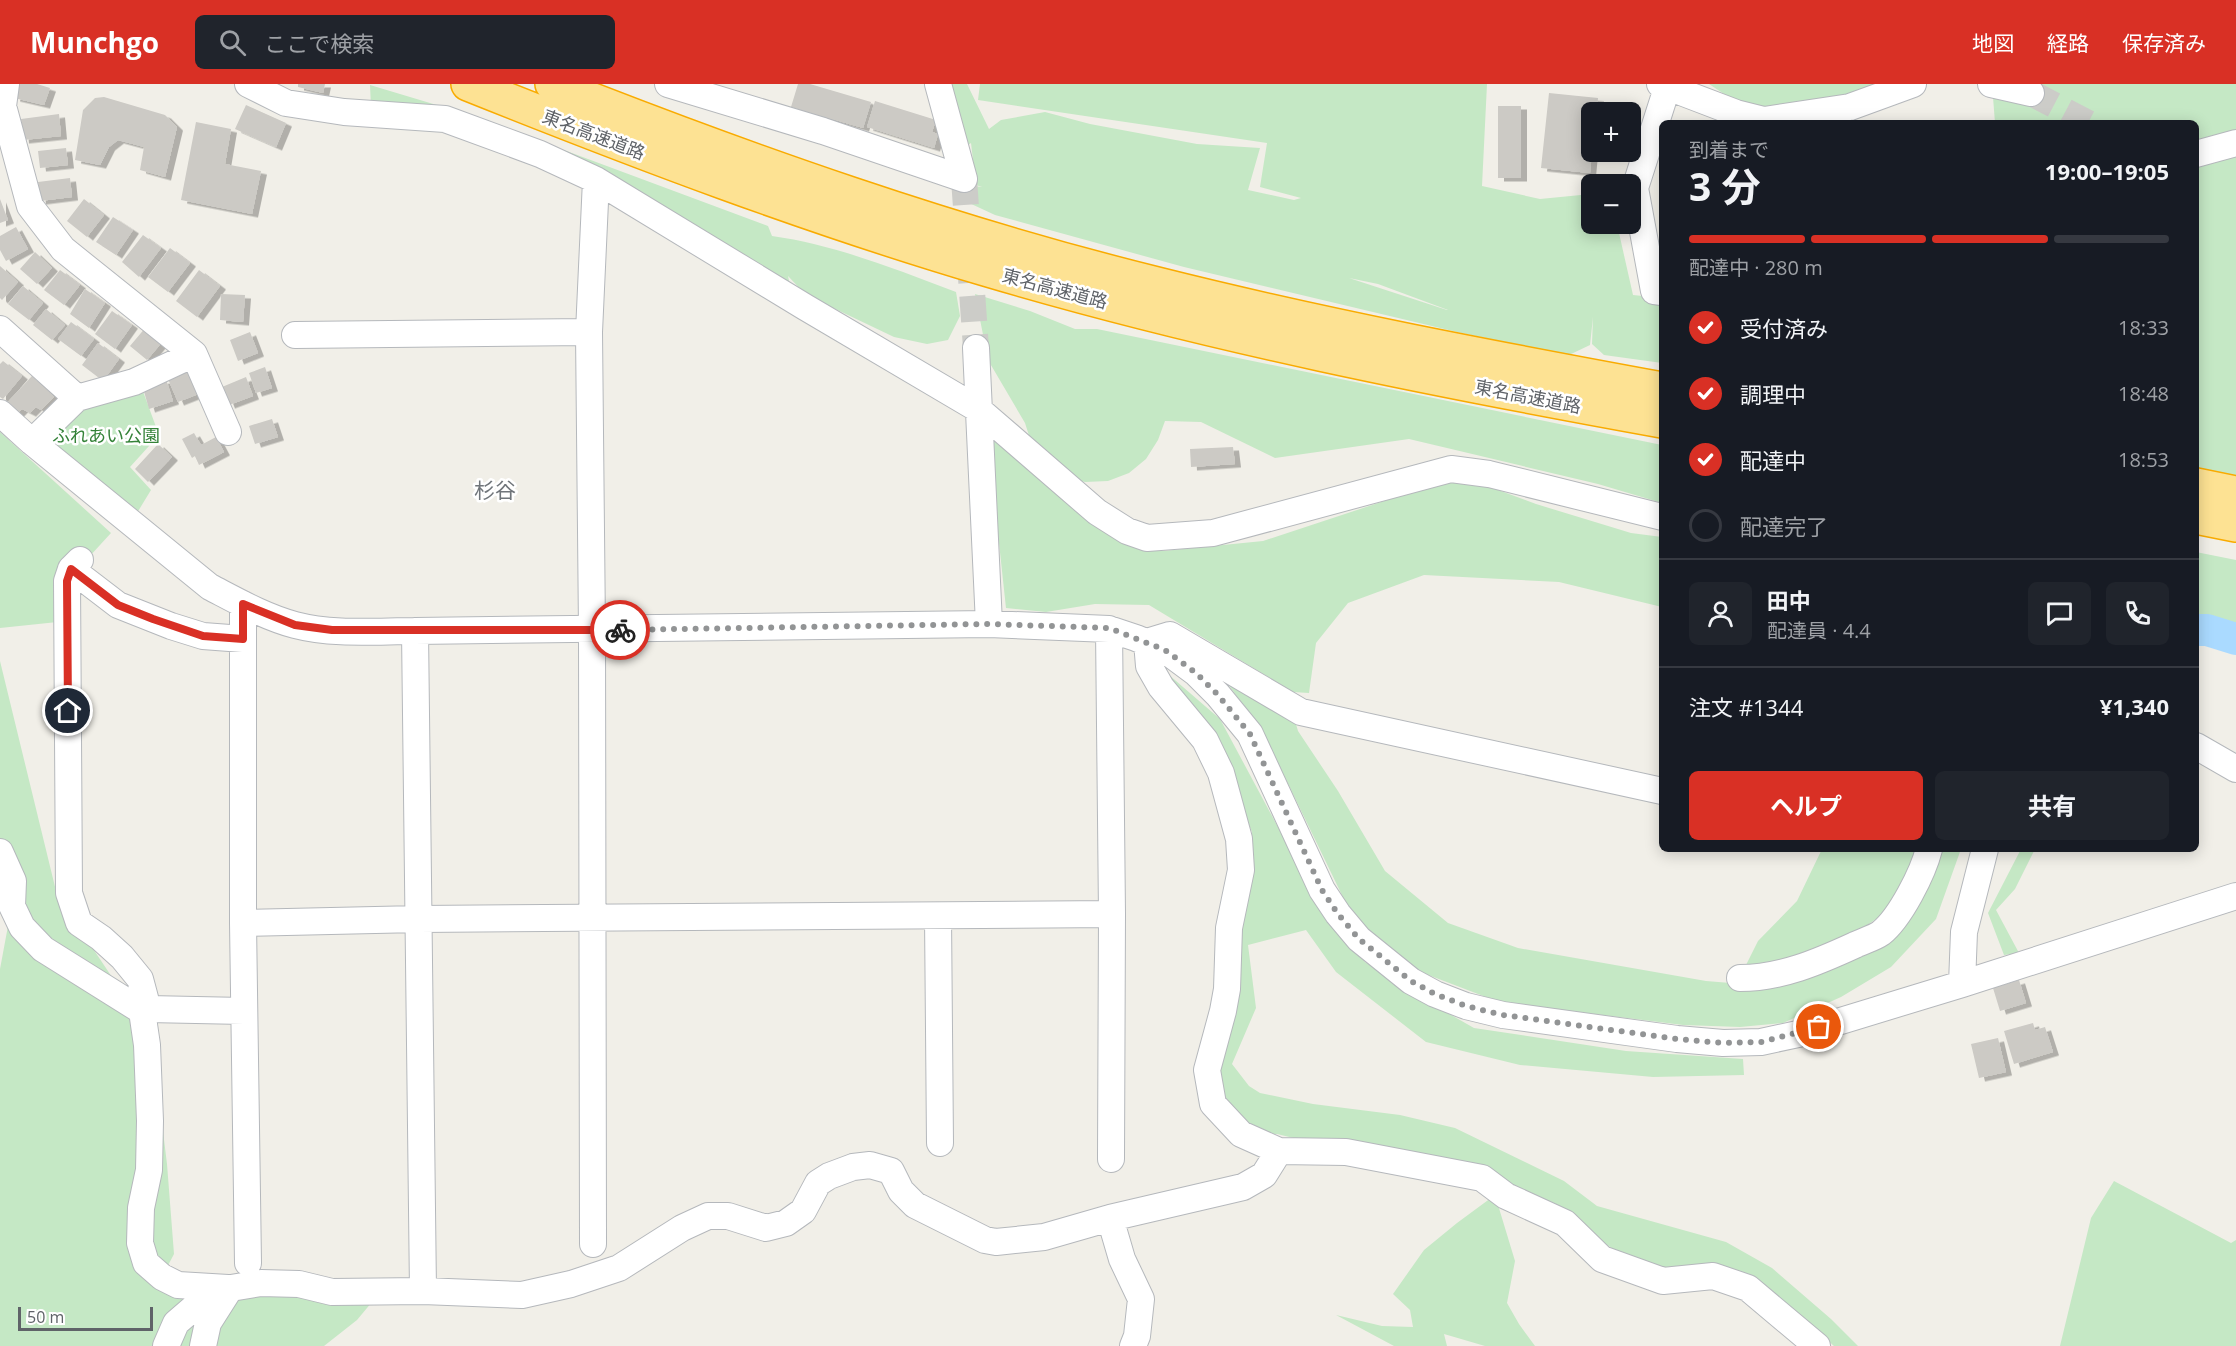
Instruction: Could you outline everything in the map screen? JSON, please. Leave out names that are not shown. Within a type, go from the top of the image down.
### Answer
[{"type":"highway","name":"東名高速道路","points":[[468,84],[635,151],[814,215],[986,269],[1148,313],[1321,354],[1525,396],[1659,420]]},
{"type":"highway","name":"東名高速道路","points":[[552,84],[645,121],[835,190],[995,239],[1156,284],[1327,324],[1659,388]]},
{"type":"highway","points":[[2199,486],[2236,493]]},
{"type":"highway","points":[[2199,518],[2236,525]]},
{"type":"street","points":[[248,84],[286,103],[344,112],[445,119],[540,154],[596,180],[978,409],[1097,512],[1127,531],[1147,538],[1213,533],[1451,468],[1500,477],[1659,516]]},
{"type":"street","points":[[668,84],[823,131],[964,178],[938,84]]},
{"type":"street","points":[[1659,292],[1654,291],[1635,188],[1664,86],[1736,113],[1764,120],[1850,107],[1912,84]]},
{"type":"street","points":[[1991,84],[2031,93]]},
{"type":"street","points":[[3,99],[30,206],[63,249],[194,354],[228,432]]},
{"type":"street","points":[[2199,153],[2236,143]]},
{"type":"street","points":[[593,1244],[589,332],[596,180]]},
{"type":"street","points":[[0,329],[77,398]]},
{"type":"street","points":[[295,335],[589,332]]},
{"type":"street","points":[[976,348],[988,624]]},
{"type":"street","points":[[32,442],[77,398],[134,382],[194,354]]},
{"type":"street","points":[[0,413],[32,442],[210,587],[243,604],[295,625],[332,630],[415,631],[988,624],[1109,628],[1147,642],[1165,650],[1196,673],[1218,695],[1250,734],[1322,890],[1359,939],[1411,981],[1435,994],[1466,1006],[1503,1015],[1723,1043],[1761,1042],[1798,1034],[1962,984],[2236,896]]},
{"type":"street","points":[[243,639],[203,636],[118,605],[75,565],[67,581],[69,893],[79,923],[101,938],[122,957],[140,979],[148,1009],[244,1011]]},
{"type":"street","points":[[243,604],[243,923],[248,1263]]},
{"type":"street","points":[[1109,628],[1112,914],[1111,1159]]},
{"type":"street","points":[[415,631],[423,1291]]},
{"type":"street","points":[[1147,642],[1170,635],[1301,712],[1659,790]]},
{"type":"street","points":[[1147,642],[1149,666],[1161,687],[1205,740],[1221,773],[1239,839],[1241,870],[1229,928],[1227,989],[1207,1070],[1213,1104],[1241,1134],[1278,1151],[1346,1152],[1482,1178],[1506,1196],[1565,1223],[1602,1259],[1663,1281],[1713,1276],[1748,1288],[1817,1346]]},
{"type":"street","points":[[2199,748],[2236,769]]},
{"type":"street","points":[[0,852],[13,881],[12,906],[22,927],[43,949],[142,1011],[147,1045],[150,1121],[149,1170],[141,1208],[140,1243],[146,1263],[162,1277],[178,1285],[231,1288],[261,1283],[299,1284],[332,1292],[423,1291],[522,1295],[572,1284],[619,1268],[682,1228],[708,1216],[728,1216],[766,1227],[786,1223],[803,1210],[818,1183],[853,1167],[870,1165],[891,1171],[902,1191],[915,1205],[985,1240],[996,1242],[1044,1237],[1110,1218],[1243,1187],[1263,1175],[1278,1151]]},
{"type":"street","points":[[1740,978],[1757,978],[1797,970],[1881,933],[1904,905],[1928,852]]},
{"type":"street","points":[[1962,984],[1964,932],[1984,852]]},
{"type":"street","points":[[243,923],[419,919],[1112,914]]},
{"type":"street","points":[[938,916],[940,1143]]},
{"type":"street","points":[[1110,1218],[1122,1259],[1141,1299],[1137,1336],[1133,1346]]},
{"type":"street","points":[[166,1346],[176,1323],[198,1304],[231,1288]]},
{"type":"street","points":[[202,1346],[208,1323],[231,1288]]},
{"type":"green space","points":[[941,84],[967,84],[989,129],[1001,120],[1045,112],[1090,124],[1197,144],[1260,148],[1248,190],[1294,200],[1301,198],[1260,187],[1267,143],[978,100],[980,84],[1487,84],[1482,186],[1540,199],[1581,195],[1581,234],[1619,234],[1633,295],[1659,298],[1659,363],[1604,355],[1592,344],[1593,317],[1590,345],[1569,355],[1457,332],[1184,267],[995,215],[967,202],[974,186],[982,187],[976,185],[971,143],[960,151]],"holes":[[[1349,278],[1378,284],[1448,310]]]},
{"type":"green space","points":[[1709,84],[1888,84],[1763,120]]},
{"type":"green space","points":[[1992,84],[2236,84],[2236,476],[2199,475],[2199,120],[1995,120]]},
{"type":"green space","points":[[370,85],[470,115],[768,226],[772,236],[842,252],[956,292],[960,316],[948,340],[927,344],[894,337],[806,295],[788,276],[791,290],[612,179],[371,107]]},
{"type":"green space","points":[[975,294],[1030,311],[1075,329],[1097,329],[1659,444],[1659,502],[1598,484],[1409,439],[1275,458],[1201,422],[1165,421],[1158,440],[1146,459],[1129,473],[1108,481],[1085,482],[1064,476],[1032,445],[1025,423],[988,360]]},
{"type":"green space","name":"ふれあい公園","points":[[141,386],[159,435],[130,467],[151,490],[137,513],[55,444],[55,430],[79,402]]},
{"type":"green space","points":[[0,432],[111,533],[67,581],[67,621],[0,628]]},
{"type":"green space","points":[[996,439],[1094,518],[1163,551],[1263,541],[1448,480],[1490,487],[1536,504],[1631,533],[1659,537],[1659,606],[1559,582],[1424,575],[1348,603],[1316,643],[1309,693],[1293,692],[1149,605],[1095,604],[1046,612],[1006,608],[989,450]]},
{"type":"green space","points":[[2199,553],[2236,560],[2236,643],[2199,643]]},
{"type":"green space","points":[[0,661],[57,895],[124,995],[148,1009],[167,1164],[174,1254],[162,1277],[377,1296],[357,1320],[324,1346],[0,1346],[0,969],[8,926],[0,864]]},
{"type":"green space","points":[[1161,668],[1220,719],[1325,915],[1365,962],[1416,995],[1474,1028],[1626,1051],[1743,1059],[1744,1075],[1653,1077],[1520,1065],[1426,1042],[1336,972],[1306,930],[1248,945],[1256,1008],[1232,1064],[1249,1086],[1260,1093],[1313,1104],[1400,1115],[1455,1128],[1564,1181],[1597,1206],[1726,1242],[1772,1268],[1831,1319],[1858,1346],[1834,1346],[1781,1299],[1722,1271],[1639,1266],[1483,1169],[1310,1142],[1277,1134],[1255,1135],[1216,1085],[1248,887],[1252,832],[1214,743]]},
{"type":"green space","points":[[1227,683],[1291,707],[1298,731],[1338,791],[1385,871],[1448,923],[1518,948],[1706,981],[1755,985],[1883,941],[1938,852],[1960,852],[1936,919],[1891,967],[1841,997],[1783,1023],[1740,1027],[1683,1025],[1499,1002],[1410,968],[1354,920],[1262,730]]},
{"type":"green space","points":[[1821,852],[1921,852],[1887,911],[1841,944],[1744,969],[1758,941],[1797,901]]},
{"type":"green space","points":[[2019,852],[2034,852],[2015,889],[1996,910],[2019,953],[2004,955],[1988,913]]},
{"type":"green space","points":[[2114,1181],[2231,1243],[2236,1240],[2236,1346],[2060,1346],[2091,1218]]},
{"type":"green space","points":[[1495,1195],[1515,1261],[1507,1303],[1535,1346],[1485,1346],[1444,1334],[1447,1346],[1394,1346],[1336,1315],[1382,1326],[1413,1327],[1410,1310],[1393,1294],[1424,1250]]},
{"type":"building","points":[[17,84],[37,84],[50,88],[44,105],[14,98]]},
{"type":"building","points":[[298,84],[325,84],[323,93],[298,87]]},
{"type":"building","points":[[798,84],[810,84],[871,102],[863,128],[791,107]]},
{"type":"building","points":[[1549,93],[1598,98],[1598,102],[1581,102],[1581,162],[1591,162],[1590,173],[1541,168]]},
{"type":"building","points":[[104,97],[165,115],[177,127],[165,177],[140,170],[144,147],[118,140],[109,147],[100,165],[75,160],[83,110],[95,98]]},
{"type":"building","points":[[875,101],[936,120],[932,132],[938,134],[934,148],[867,127]]},
{"type":"building","points":[[246,105],[286,123],[276,147],[235,129]]},
{"type":"building","points":[[1498,106],[1521,106],[1521,178],[1498,178]]},
{"type":"building","points":[[59,114],[61,136],[23,140],[21,119]]},
{"type":"building","points":[[196,122],[231,129],[225,164],[261,171],[252,214],[181,200]]},
{"type":"building","points":[[66,148],[68,165],[40,168],[38,151]]},
{"type":"building","points":[[70,178],[72,197],[40,201],[38,182]]},
{"type":"building","points":[[0,199],[8,220],[0,223]]},
{"type":"building","points":[[84,199],[104,215],[87,237],[67,221]]},
{"type":"building","points":[[113,217],[133,230],[116,255],[96,242]]},
{"type":"building","points":[[16,227],[28,249],[6,261],[0,250],[0,236]]},
{"type":"building","points":[[143,235],[161,248],[139,277],[122,262]]},
{"type":"building","points":[[170,248],[190,263],[168,292],[148,277]]},
{"type":"building","points":[[35,252],[52,268],[37,284],[20,269]]},
{"type":"building","points":[[0,266],[18,282],[2,300],[0,298]]},
{"type":"building","points":[[60,270],[80,285],[64,305],[44,290]]},
{"type":"building","points":[[199,270],[220,286],[197,317],[176,301]]},
{"type":"building","points":[[23,286],[43,303],[29,320],[8,304]]},
{"type":"building","points":[[85,289],[105,303],[89,328],[70,314]]},
{"type":"building","points":[[221,294],[245,295],[243,322],[220,320]]},
{"type":"building","points":[[46,309],[65,325],[52,340],[33,325]]},
{"type":"building","points":[[112,311],[132,325],[115,349],[95,334]]},
{"type":"building","points":[[71,322],[94,339],[81,356],[58,339]]},
{"type":"building","points":[[146,327],[163,341],[147,360],[130,346]]},
{"type":"building","points":[[250,332],[258,353],[238,361],[230,340]]},
{"type":"building","points":[[98,343],[119,359],[103,381],[82,365]]},
{"type":"building","points":[[3,361],[22,376],[3,399],[0,397],[0,364]]},
{"type":"building","points":[[265,367],[272,388],[256,393],[249,373]]},
{"type":"building","points":[[191,369],[201,393],[178,402],[168,379]]},
{"type":"building","points":[[32,376],[54,397],[41,410],[36,407],[30,413],[22,409],[17,414],[6,404]]},
{"type":"building","points":[[246,377],[253,396],[229,405],[222,387]]},
{"type":"building","points":[[166,379],[173,401],[149,409],[143,388]]},
{"type":"building","points":[[272,419],[278,437],[255,444],[249,426]]},
{"type":"building","points":[[194,433],[201,445],[216,437],[224,452],[199,465],[195,456],[192,458],[182,439]]},
{"type":"building","points":[[158,444],[172,457],[148,482],[135,469]]},
{"type":"building","points":[[1233,447],[1235,464],[1191,467],[1190,449]]},
{"type":"building","points":[[2019,980],[2026,1003],[2000,1011],[1993,988]]},
{"type":"building","points":[[2033,1023],[2035,1030],[2045,1027],[2053,1052],[2014,1064],[2004,1031]]},
{"type":"building","points":[[1998,1038],[2006,1072],[1979,1078],[1971,1044]]},
{"type":"waterway","points":[[2199,630],[2207,630],[2236,639]]},
{"type":"tunnel","points":[[2031,93],[2082,120]]},
{"type":"tunnel","points":[[964,179],[976,348]]},
{"type":"way so far","points":[[620,630],[988,624],[1109,628],[1165,650],[1196,673],[1218,695],[1250,734],[1322,890],[1338,914],[1359,939],[1411,981],[1435,994],[1466,1006],[1503,1015],[1677,1039],[1723,1043],[1761,1042],[1819,1027]]},
{"type":"district","name":"杉谷","points":[[495,490]]},
{"type":"route","points":[[68,711],[67,581],[71,569],[118,605],[203,636],[243,639],[243,604],[295,625],[332,630],[620,630]]}]
